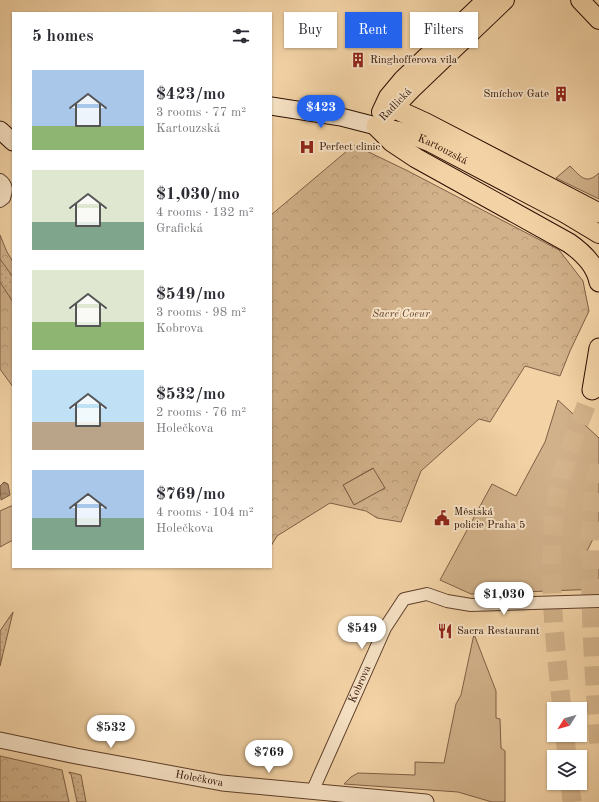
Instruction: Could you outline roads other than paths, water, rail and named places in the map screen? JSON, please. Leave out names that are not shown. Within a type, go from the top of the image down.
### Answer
[{"type":"highway","points":[[394,108],[426,123],[599,213]]},
{"type":"highway","points":[[376,126],[396,145],[416,158],[569,242],[586,258],[593,268],[599,282]]},
{"type":"highway","points":[[596,383],[599,348]]},
{"type":"main road","name":"Radlická","points":[[376,126],[383,106],[396,86],[486,0]]},
{"type":"main road","name":"Radlická","points":[[376,126],[412,89],[505,0]]},
{"type":"main road","points":[[580,0],[599,20]]},
{"type":"main road","name":"Kartouzská","points":[[272,106],[341,117],[404,132],[431,143],[599,234]]},
{"type":"main road","points":[[0,130],[12,141]]},
{"type":"street","points":[[0,180],[6,189],[4,198],[0,201]]},
{"type":"street","name":"Kobrova","points":[[312,792],[385,628],[404,599],[427,594],[448,601],[471,605],[599,601]]},
{"type":"street","name":"Holečkova","points":[[0,740],[76,756],[222,783],[426,802]]},
{"type":"water","points":[[4,482],[8,484],[10,495],[1,500],[0,486]]},
{"type":"tunnel","points":[[561,702],[553,606],[553,528],[556,503],[562,475],[592,390]]},
{"type":"tunnel","points":[[599,464],[593,497],[590,531],[592,636],[599,748]]},
{"type":"tunnel","points":[[566,742],[566,750]]},
{"type":"tunnel","points":[[571,790],[572,802]]},
{"type":"place","name":"Ringhofferova vila","points":[[358,60]]},
{"type":"place","name":"Smíchov Gate","points":[[561,94]]},
{"type":"place","name":"Perfect clinic","points":[[307,147]]},
{"type":"place","name":"Městská policie Praha 5","points":[[442,518]]},
{"type":"place","name":"Sacra Restaurant","points":[[445,631]]},
{"type":"park label","name":"Sacré Coeur","points":[[401,314]]}]
